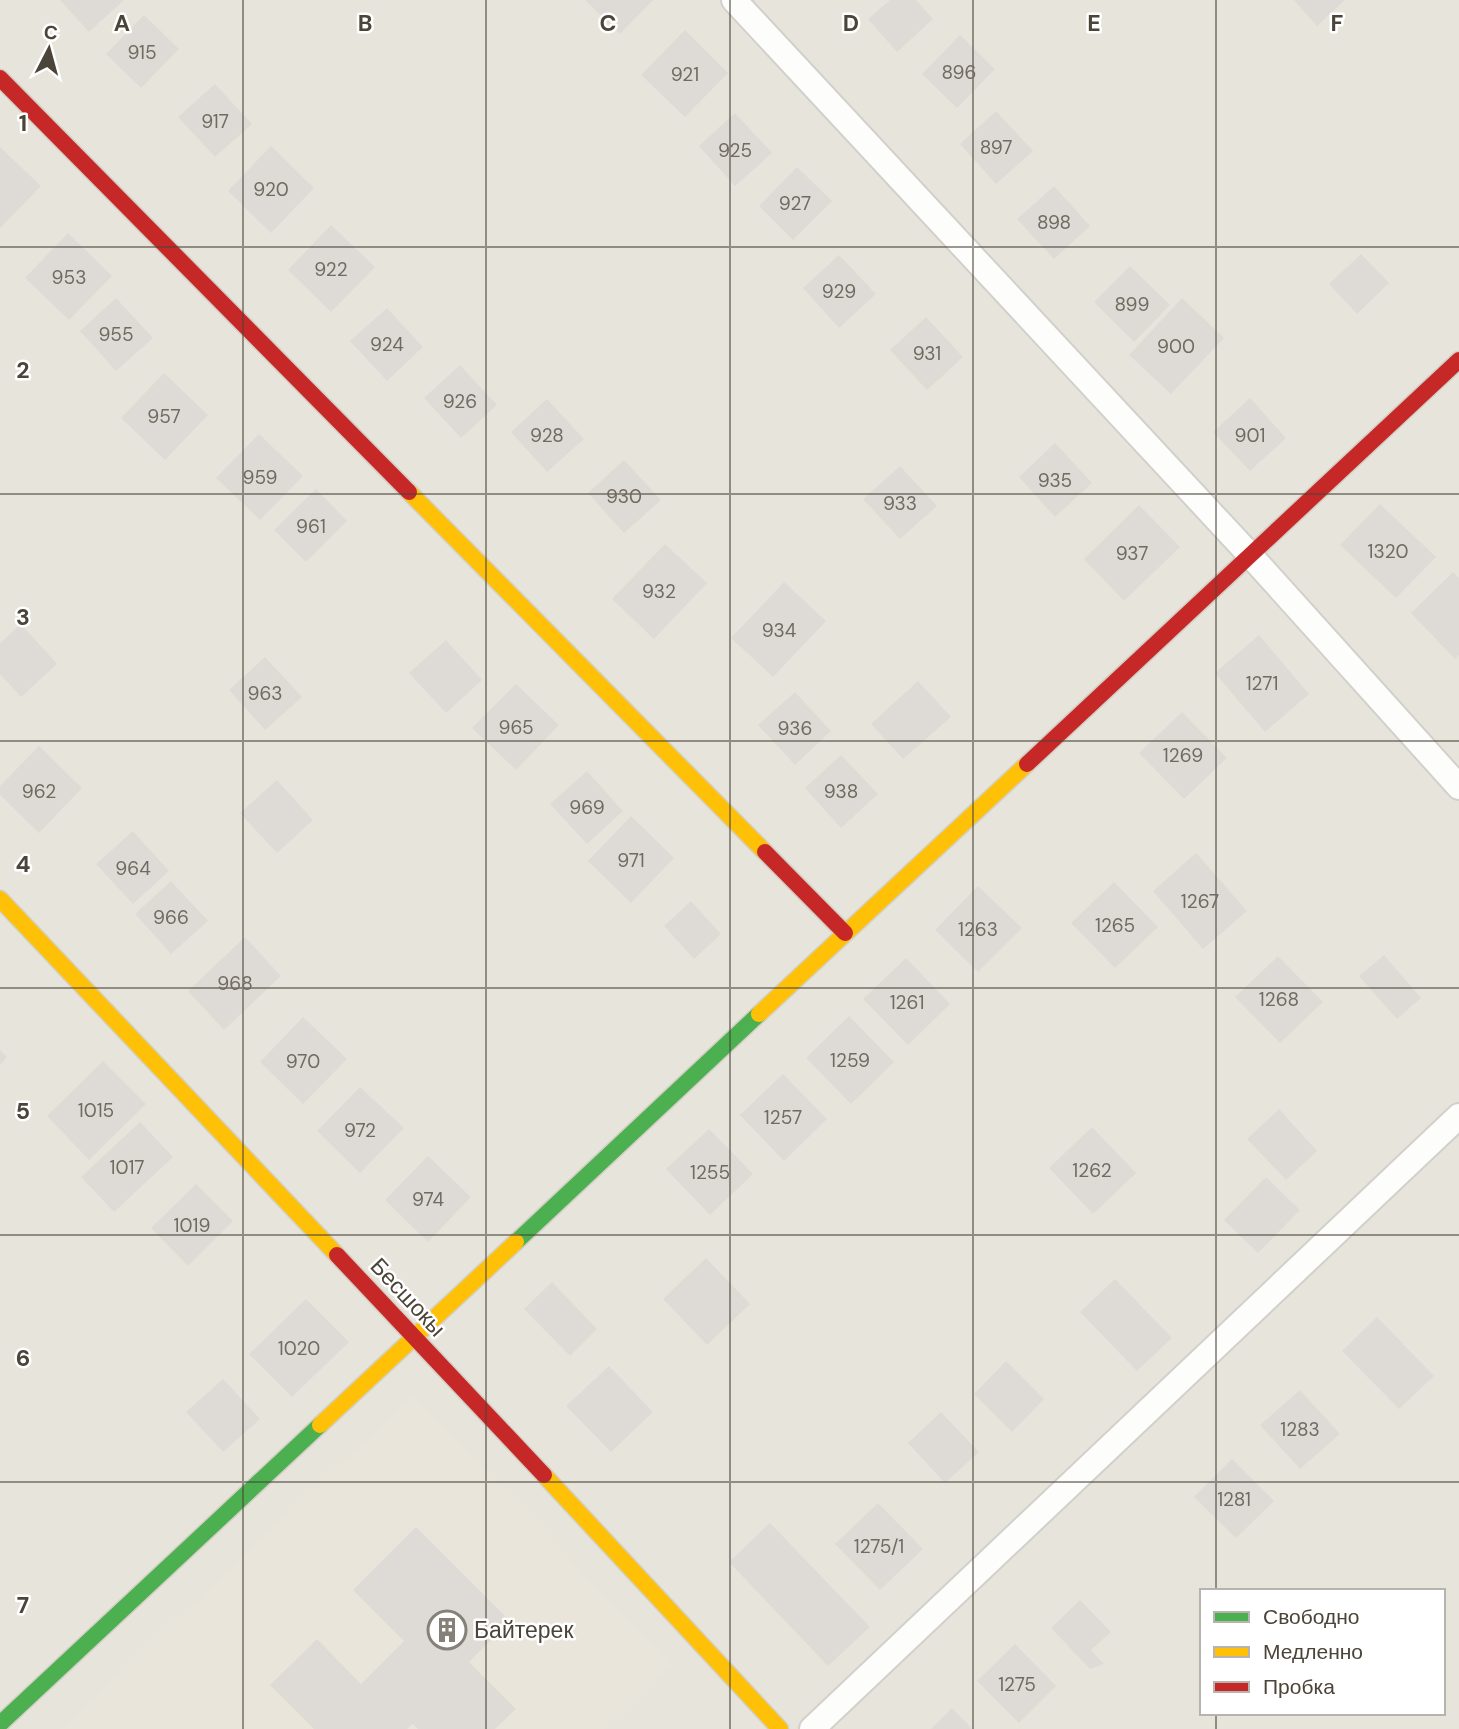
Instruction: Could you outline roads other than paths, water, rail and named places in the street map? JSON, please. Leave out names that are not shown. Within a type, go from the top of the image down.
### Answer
[{"type":"street","points":[[734,0],[1250,555],[1459,787]]},
{"type":"street","points":[[0,78],[845,933]]},
{"type":"street","points":[[0,1724],[1459,360]]},
{"type":"street","name":"Бесшокы","points":[[0,900],[414,1336],[780,1729]]},
{"type":"street","points":[[812,1729],[1459,1116]]},
{"type":"place","name":"Байтерек","points":[[447,1630]]}]
